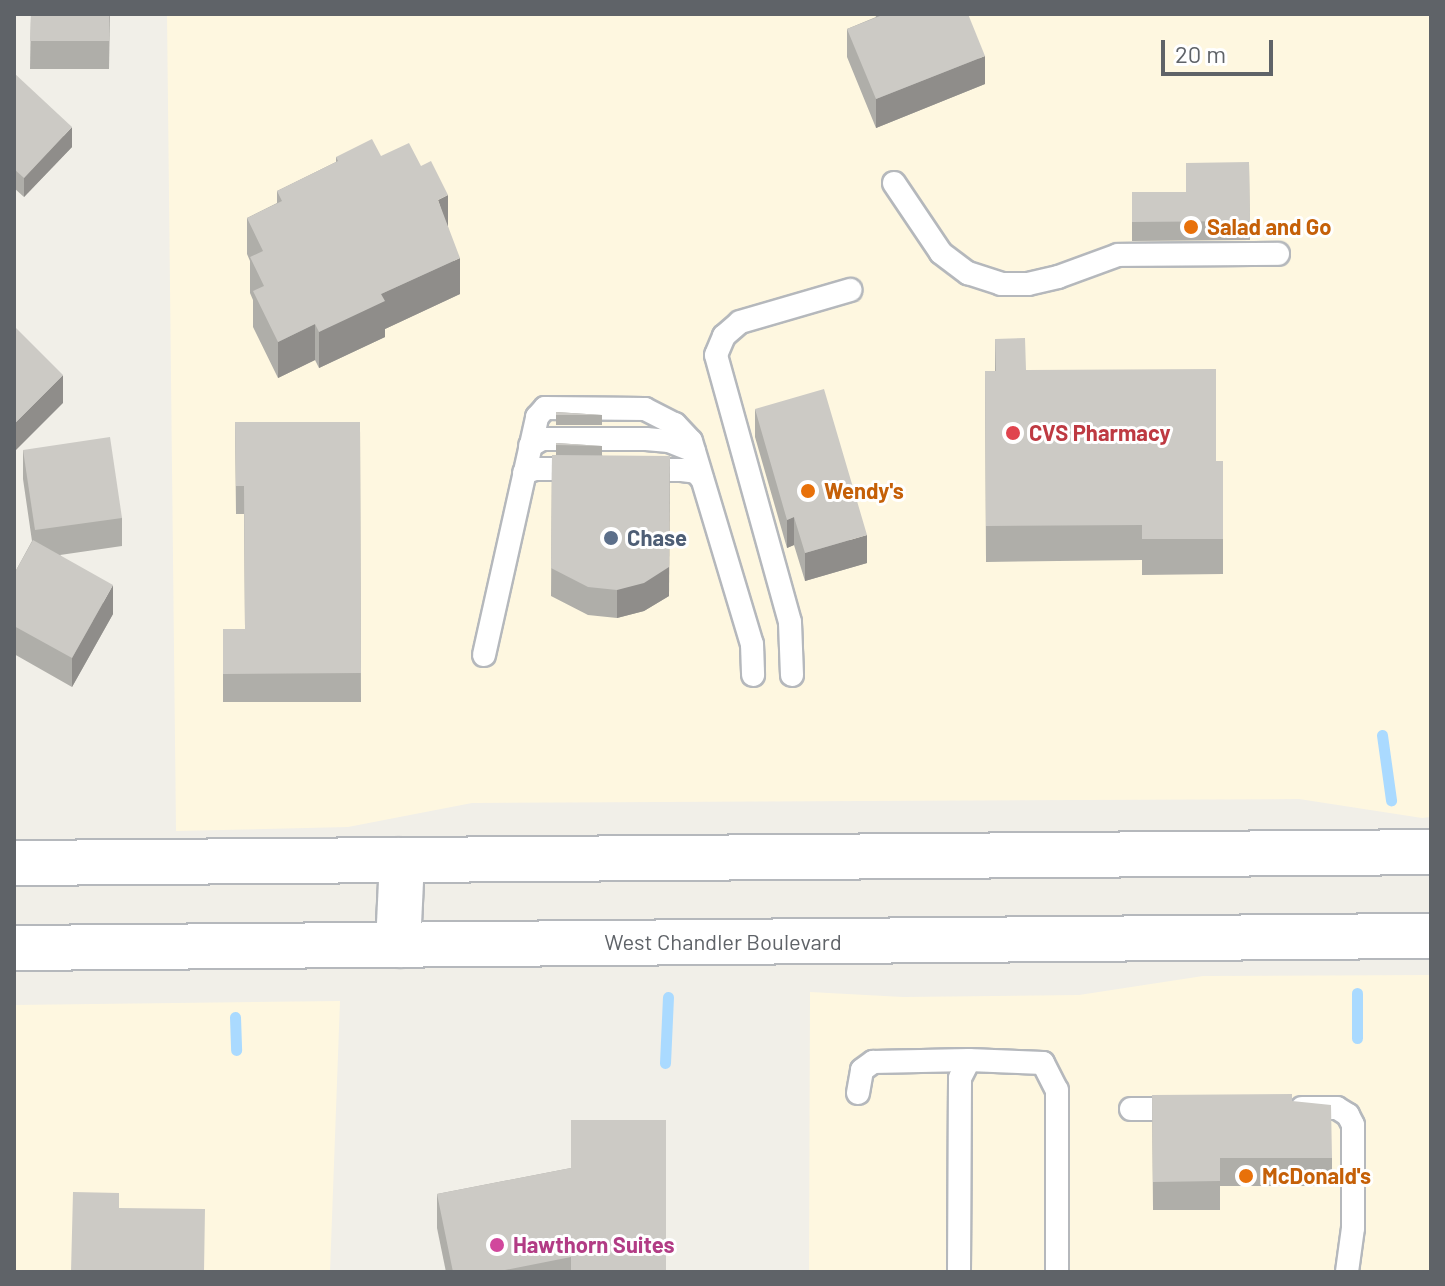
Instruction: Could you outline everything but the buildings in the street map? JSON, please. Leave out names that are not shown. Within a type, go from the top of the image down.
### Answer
[{"type":"main road","points":[[14,863],[1431,852]]},
{"type":"main road","points":[[398,945],[402,860]]},
{"type":"main road","name":"West Chandler Boulevard","points":[[14,948],[1431,936]]},
{"type":"lane","points":[[894,183],[941,253],[968,273],[1001,284],[1028,284],[1058,277],[1118,255],[1278,254]]},
{"type":"lane","points":[[792,675],[790,622],[716,355],[724,336],[740,322],[850,290]]},
{"type":"lane","points":[[484,655],[537,417],[545,408],[645,409],[680,429],[698,465],[752,644],[753,675]]},
{"type":"lane","points":[[528,453],[679,456],[692,459],[698,465]]},
{"type":"lane","points":[[528,453],[535,469],[696,472],[698,465]]},
{"type":"lane","points":[[858,1093],[862,1070],[873,1062],[969,1060],[1043,1063],[1057,1090],[1057,1272]]},
{"type":"lane","points":[[959,1272],[960,1078],[969,1060]]},
{"type":"lane","points":[[1273,1109],[1337,1108],[1348,1115],[1353,1125],[1353,1228],[1347,1272]]},
{"type":"lane","points":[[1131,1109],[1194,1109]]},
{"type":"shaded area","points":[[167,14],[1431,14],[1431,817],[1299,799],[472,803],[348,827],[176,831]]},
{"type":"shaded area","points":[[1431,975],[1431,1272],[809,1272],[810,992],[903,997],[1079,995],[1203,976]]},
{"type":"shaded area","points":[[340,1001],[330,1272],[14,1272],[14,1005]]},
{"type":"waterway","points":[[1382,735],[1391,800]]},
{"type":"waterway","points":[[1357,993],[1357,1038]]},
{"type":"waterway","points":[[665,1063],[668,997]]},
{"type":"waterway","points":[[235,1017],[236,1050]]},
{"type":"place","name":"Salad and Go","points":[[1191,227]]},
{"type":"place","name":"CVS Pharmacy","points":[[1013,433]]},
{"type":"place","name":"Wendy's","points":[[808,491]]},
{"type":"place","name":"Chase","points":[[611,538]]},
{"type":"place","name":"McDonald's","points":[[1246,1176]]},
{"type":"place","name":"Hawthorn Suites","points":[[497,1245]]}]
